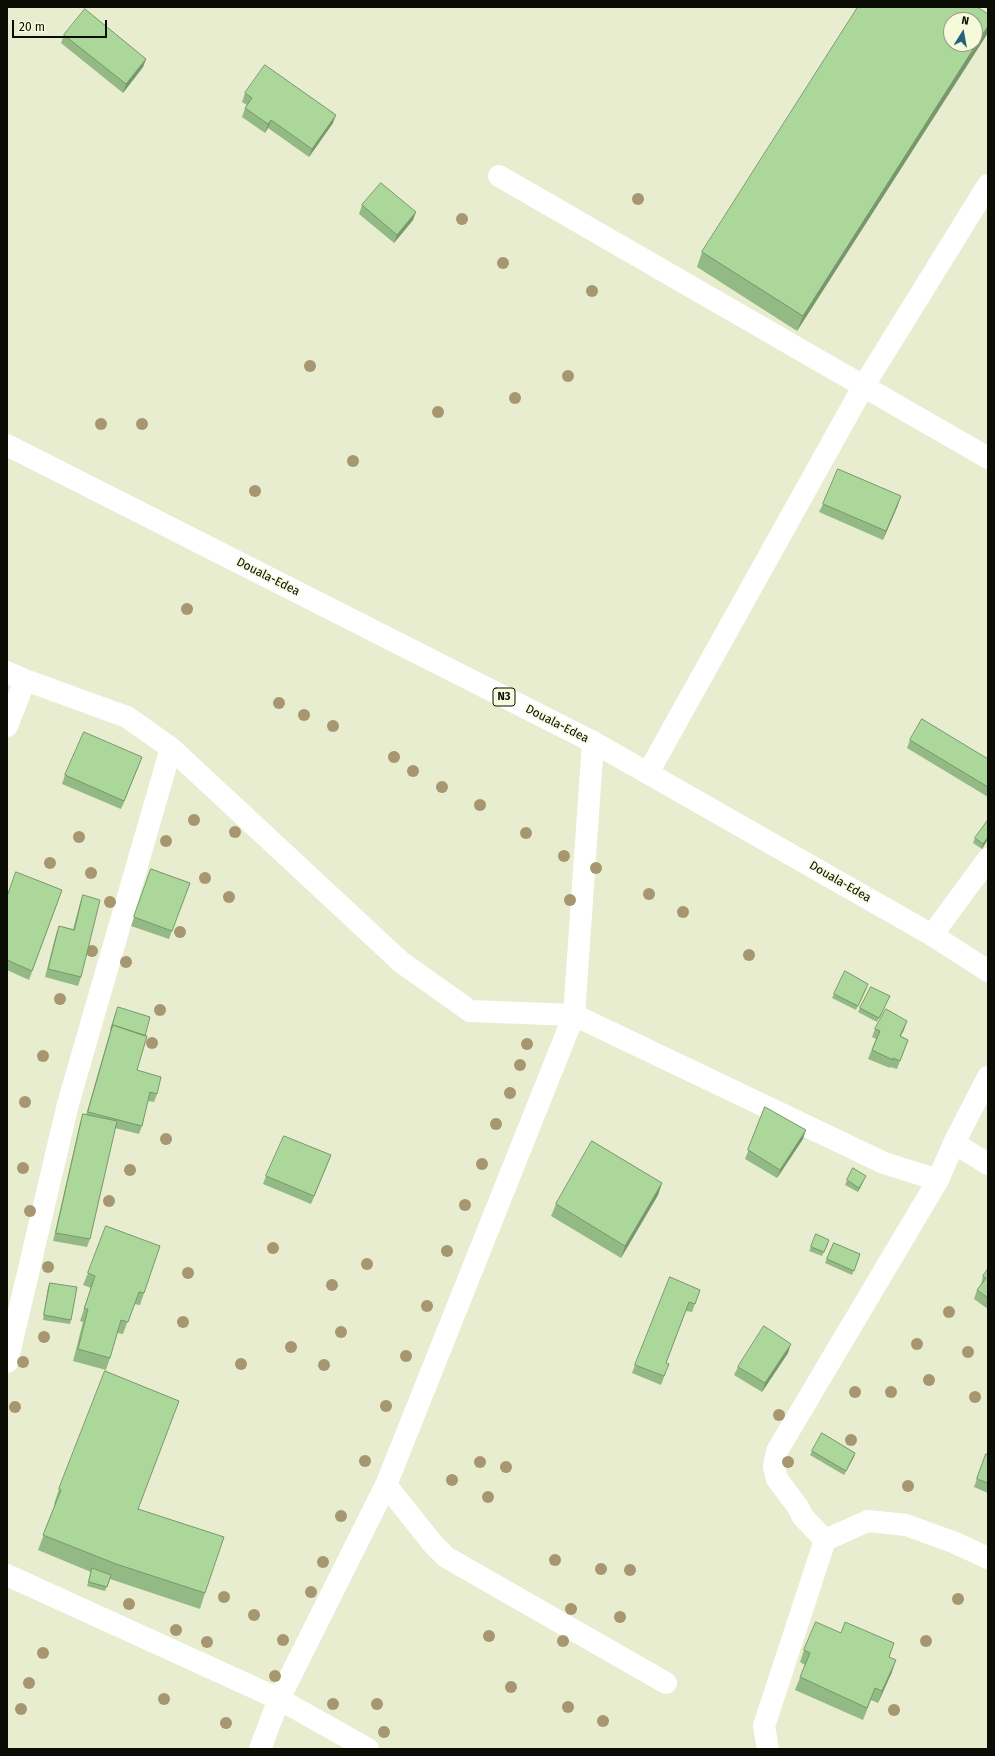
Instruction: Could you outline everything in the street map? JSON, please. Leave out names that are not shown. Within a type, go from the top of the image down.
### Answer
[{"type":"main road","points":[[499,176],[988,458]]},
{"type":"main road","points":[[648,773],[863,387],[988,185]]},
{"type":"main road","name":"Douala-Edea","points":[[7,445],[593,742],[932,935],[988,971]]},
{"type":"main road","points":[[7,726],[16,676],[127,717],[171,748],[401,962],[470,1011],[574,1015],[884,1163],[938,1180]]},
{"type":"main road","points":[[260,1749],[279,1699],[386,1485],[574,1015],[593,742]]},
{"type":"main road","points":[[7,1362],[68,1104],[171,748]]},
{"type":"main road","points":[[932,935],[988,859]]},
{"type":"main road","points":[[825,1540],[803,1517],[798,1507],[777,1479],[774,1467],[777,1451],[938,1180],[954,1143],[988,1077]]},
{"type":"main road","points":[[954,1143],[988,1164]]},
{"type":"main road","points":[[386,1485],[432,1544],[446,1557],[666,1683]]},
{"type":"main road","points":[[768,1749],[764,1726],[825,1540],[868,1521],[906,1525],[953,1542],[988,1558]]},
{"type":"main road","points":[[7,1575],[279,1699],[368,1749]]},
{"type":"building","points":[[858,7],[977,7],[988,14],[988,26],[983,34],[983,12],[943,12],[943,52],[971,52],[803,316],[702,252]]},
{"type":"building","points":[[85,9],[146,59],[126,84],[64,35]]},
{"type":"building","points":[[265,65],[336,115],[312,149],[271,120],[268,124],[245,108],[252,98],[245,93]]},
{"type":"building","points":[[381,183],[416,212],[397,235],[362,205]]},
{"type":"building","points":[[838,469],[901,496],[886,531],[823,504]]},
{"type":"building","points":[[922,719],[988,759],[988,787],[910,740]]},
{"type":"building","points":[[84,732],[142,757],[124,801],[65,775]]},
{"type":"building","points":[[988,820],[988,837],[983,844],[975,838]]},
{"type":"building","points":[[151,869],[190,883],[172,931],[134,917]]},
{"type":"building","points":[[16,872],[62,890],[32,971],[7,960],[7,897]]},
{"type":"building","points":[[83,895],[100,900],[81,977],[48,969],[59,926],[74,930]]},
{"type":"building","points":[[845,971],[868,984],[858,1006],[834,994]]},
{"type":"building","points":[[871,987],[890,996],[879,1018],[860,1008]]},
{"type":"building","points":[[118,1007],[150,1017],[145,1036],[113,1025],[111,1029]]},
{"type":"building","points":[[886,1009],[907,1021],[900,1036],[908,1040],[900,1061],[893,1058],[893,1060],[872,1050],[880,1031],[875,1029]]},
{"type":"building","points":[[113,1025],[147,1036],[137,1070],[161,1077],[157,1094],[150,1092],[142,1126],[88,1112]]},
{"type":"building","points":[[765,1107],[806,1130],[780,1170],[748,1150]]},
{"type":"building","points":[[83,1114],[117,1121],[90,1239],[56,1233]]},
{"type":"building","points":[[284,1136],[331,1155],[314,1196],[266,1176]]},
{"type":"building","points":[[592,1141],[662,1183],[625,1246],[556,1204]]},
{"type":"building","points":[[853,1168],[866,1176],[859,1188],[847,1180]]},
{"type":"building","points":[[106,1226],[160,1246],[144,1293],[139,1292],[128,1322],[121,1320],[110,1358],[78,1349],[88,1309],[84,1309],[95,1276],[88,1273]]},
{"type":"building","points":[[816,1234],[829,1240],[824,1252],[811,1247]]},
{"type":"building","points":[[834,1243],[860,1254],[854,1271],[827,1259]]},
{"type":"building","points":[[988,1269],[988,1298],[977,1290],[986,1278],[983,1276]]},
{"type":"building","points":[[670,1277],[700,1290],[695,1304],[689,1302],[666,1363],[669,1364],[664,1376],[635,1365]]},
{"type":"building","points":[[50,1283],[77,1287],[71,1320],[44,1315]]},
{"type":"building","points":[[764,1326],[791,1344],[765,1383],[738,1367]]},
{"type":"building","points":[[105,1371],[179,1401],[138,1509],[224,1537],[205,1593],[116,1564],[43,1535],[61,1490],[59,1489]]},
{"type":"building","points":[[822,1433],[855,1453],[846,1471],[812,1451]]},
{"type":"building","points":[[986,1454],[988,1455],[988,1483],[977,1479]]},
{"type":"building","points":[[92,1568],[111,1575],[107,1587],[89,1582]]},
{"type":"building","points":[[816,1622],[841,1633],[845,1622],[894,1643],[889,1657],[896,1660],[882,1691],[875,1688],[867,1708],[800,1677],[810,1653],[804,1650]]}]
